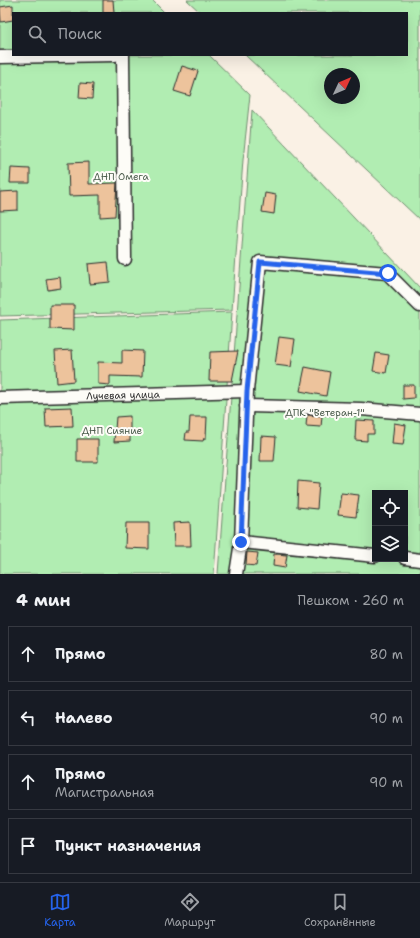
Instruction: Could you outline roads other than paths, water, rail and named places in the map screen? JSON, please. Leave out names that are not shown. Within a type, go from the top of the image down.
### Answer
[{"type":"street","points":[[0,57],[58,56]]},
{"type":"street","points":[[123,56],[125,260]]},
{"type":"street","points":[[236,574],[241,542],[247,391],[260,262],[388,273],[420,306]]},
{"type":"street","name":"Лучевая улица","points":[[0,398],[247,391]]},
{"type":"street","points":[[246,406],[361,410],[420,414]]},
{"type":"street","points":[[241,542],[372,556]]},
{"type":"street","points":[[408,558],[420,560]]},
{"type":"park label","name":"ДНП Омега","points":[[121,176]]},
{"type":"park label","name":"ДПК \"Ветеран-1\"","points":[[325,412]]},
{"type":"park label","name":"ДНП Сияние","points":[[112,430]]}]
